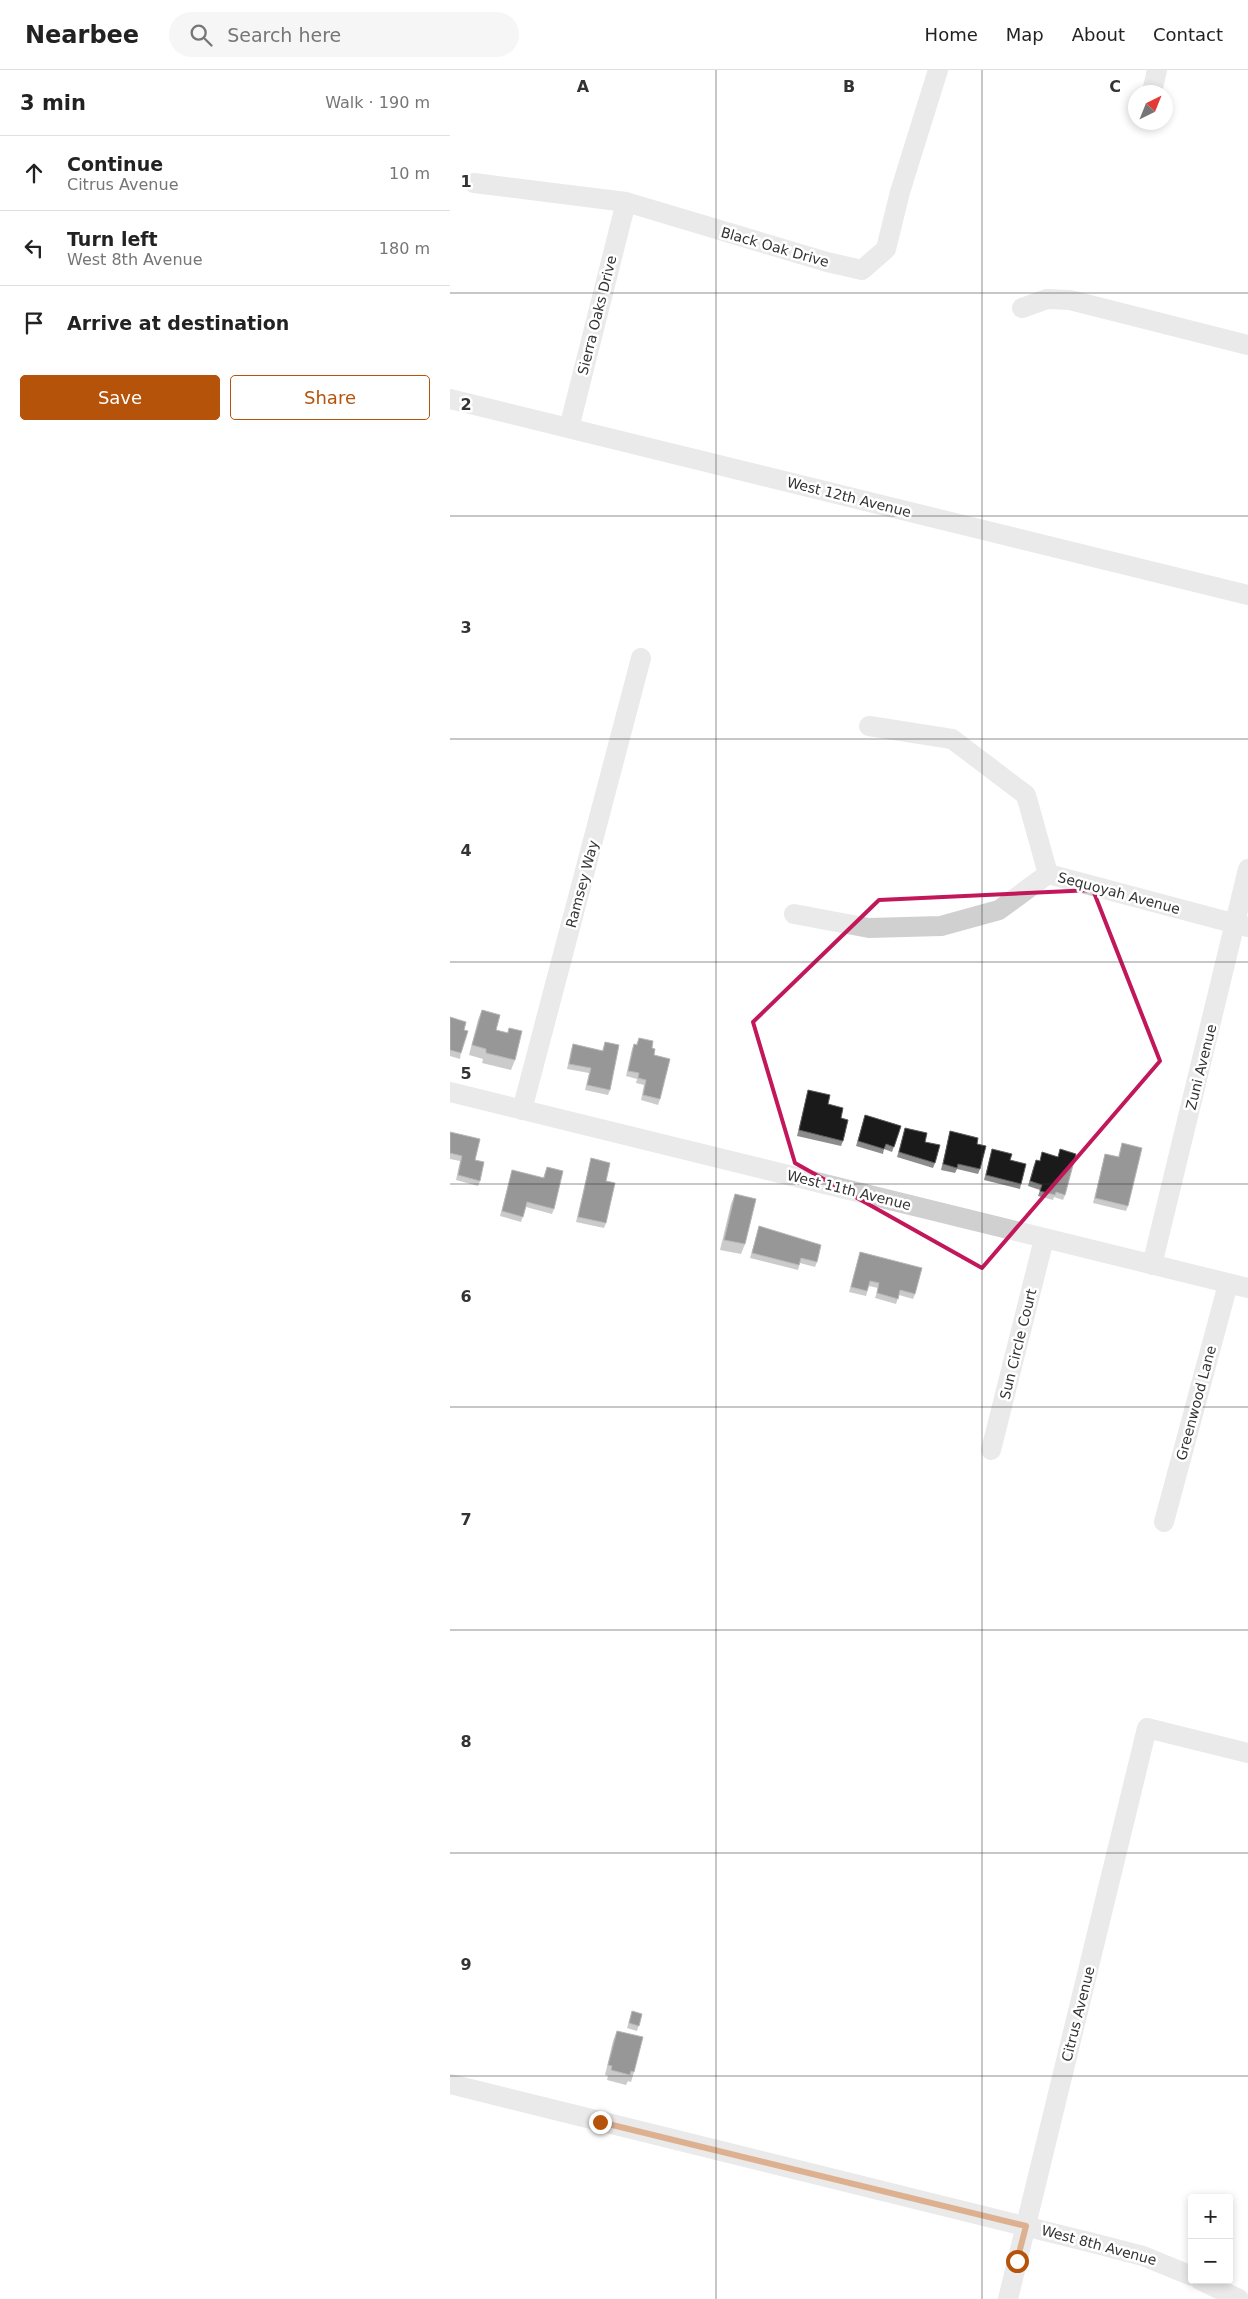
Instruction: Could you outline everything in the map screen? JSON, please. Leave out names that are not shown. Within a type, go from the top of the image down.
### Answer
[{"type":"street","name":"Black Oak Drive","points":[[474,183],[626,202],[819,260],[862,270],[886,249],[900,192],[938,70]]},
{"type":"street","points":[[1154,85],[1158,70]]},
{"type":"street","name":"Sierra Oaks Drive","points":[[569,428],[626,202]]},
{"type":"street","points":[[1022,308],[1047,299],[1070,300],[1248,345]]},
{"type":"street","name":"West 12th Avenue","points":[[450,399],[1248,595]]},
{"type":"street","name":"Ramsey Way","points":[[522,1110],[641,658]]},
{"type":"street","points":[[869,726],[952,739],[1026,795],[1048,874]]},
{"type":"street","name":"Zuni Avenue","points":[[1152,1265],[1242,925],[1248,869]]},
{"type":"street","name":"Sequoyah Avenue","points":[[794,914],[869,928],[942,926],[999,910],[1048,874],[1242,925]]},
{"type":"street","name":"West 11th Avenue","points":[[450,1092],[1248,1288]]},
{"type":"street","name":"Sun Circle Court","points":[[991,1450],[1044,1239]]},
{"type":"street","name":"Greenwood Lane","points":[[1164,1522],[1228,1284]]},
{"type":"street","name":"Citrus Avenue","points":[[1008,2299],[1147,1728],[1248,1753]]},
{"type":"street","name":"West 8th Avenue","points":[[450,2084],[1143,2256],[1188,2274]]},
{"type":"street","points":[[1208,2284],[1239,2299]]},
{"type":"highlighted area","points":[[1093,890],[1160,1061],[982,1268],[795,1163],[753,1022],[879,900]]},
{"type":"building","points":[[482,1010],[500,1015],[496,1030],[508,1033],[509,1028],[522,1031],[515,1060],[486,1053],[486,1049],[472,1045]]},
{"type":"building","points":[[450,1017],[466,1022],[464,1030],[468,1031],[461,1053],[450,1050]]},
{"type":"building","points":[[639,1038],[653,1041],[654,1055],[670,1059],[660,1099],[643,1095],[646,1080],[638,1078],[639,1073],[628,1071],[634,1044],[637,1045]]},
{"type":"building","points":[[605,1042],[619,1045],[610,1090],[587,1085],[591,1068],[569,1064],[573,1044],[603,1051]]},
{"type":"building","points":[[808,1090],[830,1095],[828,1104],[843,1108],[841,1118],[848,1120],[843,1141],[799,1130]]},
{"type":"building","points":[[865,1115],[901,1126],[894,1147],[886,1144],[884,1149],[858,1141]]},
{"type":"building","points":[[905,1128],[927,1133],[925,1142],[940,1145],[935,1163],[899,1152]]},
{"type":"building","points":[[950,1131],[978,1138],[977,1144],[986,1146],[980,1169],[958,1164],[957,1168],[943,1164]]},
{"type":"building","points":[[450,1132],[480,1139],[475,1160],[484,1162],[480,1181],[458,1175],[462,1156],[450,1153]]},
{"type":"building","points":[[1122,1143],[1142,1148],[1128,1206],[1095,1198],[1105,1154],[1119,1157]]},
{"type":"building","points":[[992,1149],[1012,1154],[1010,1160],[1026,1164],[1021,1184],[986,1175]]},
{"type":"building","points":[[1060,1149],[1076,1154],[1065,1195],[1056,1192],[1055,1195],[1040,1191],[1042,1185],[1030,1181],[1036,1160],[1040,1161],[1042,1152],[1058,1157]]},
{"type":"building","points":[[591,1158],[610,1163],[606,1181],[615,1183],[606,1223],[578,1217]]},
{"type":"building","points":[[547,1167],[563,1171],[554,1209],[527,1202],[523,1217],[502,1211],[512,1170],[544,1178]]},
{"type":"building","points":[[735,1194],[756,1199],[745,1244],[724,1240]]},
{"type":"building","points":[[759,1226],[821,1245],[817,1262],[801,1258],[799,1265],[752,1253]]},
{"type":"building","points":[[860,1252],[922,1268],[915,1294],[900,1290],[898,1299],[877,1293],[879,1283],[870,1281],[867,1291],[851,1287]]},
{"type":"building","points":[[632,2011],[642,2014],[639,2026],[629,2023]]},
{"type":"building","points":[[617,2031],[643,2037],[634,2072],[631,2071],[630,2075],[611,2070],[612,2066],[608,2065]]},
{"type":"route","points":[[600,2122],[1026,2226],[1017,2261]]}]
